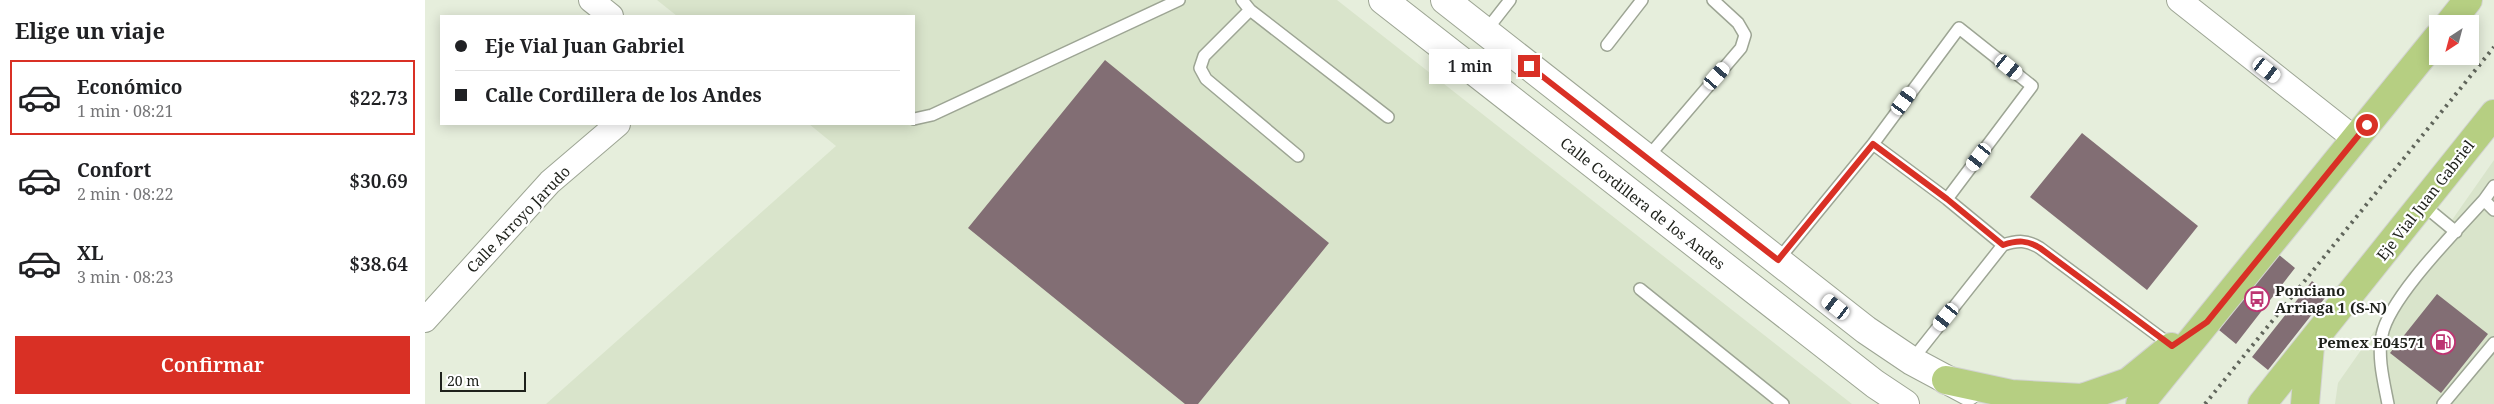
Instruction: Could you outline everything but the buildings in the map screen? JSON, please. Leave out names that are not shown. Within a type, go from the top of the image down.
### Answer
[{"type":"main road","name":"Calle Cordillera de los Andes","points":[[1383,0],[1875,384],[1905,404]]},
{"type":"main road","points":[[1445,0],[1865,330],[1911,361],[1946,380],[1977,396],[2002,404]]},
{"type":"main road","points":[[2456,15],[2468,0]]},
{"type":"main road","points":[[2140,404],[2429,48]]},
{"type":"main road","name":"Eje Vial Juan Gabriel","points":[[2262,404],[2494,114]]},
{"type":"main road","points":[[1946,380],[2011,394],[2082,398],[2128,382],[2172,346],[2207,322]]},
{"type":"main road","points":[[2305,404],[2310,346]]},
{"type":"street","points":[[591,0],[610,15]]},
{"type":"street","points":[[2179,0],[2355,139]]},
{"type":"street","name":"Calle Arroyo Jarudo","points":[[425,320],[550,182],[617,125]]},
{"type":"lane","points":[[915,119],[932,115],[1179,0]]},
{"type":"lane","points":[[1242,0],[1249,10],[1388,117]]},
{"type":"lane","points":[[1485,32],[1510,0]]},
{"type":"lane","points":[[1607,45],[1642,0]]},
{"type":"lane","points":[[1647,158],[1741,48],[1745,35],[1738,23],[1713,0]]},
{"type":"lane","points":[[1249,10],[1204,56],[1200,68],[1206,79],[1299,156]]},
{"type":"lane","points":[[1778,260],[1873,144],[1959,28],[2033,86],[1947,199]]},
{"type":"lane","points":[[1873,144],[1947,199],[2003,245]]},
{"type":"lane","points":[[2388,404],[2383,377],[2381,337],[2385,321],[2404,292],[2494,186]]},
{"type":"lane","points":[[2483,200],[2494,210]]},
{"type":"lane","points":[[2422,204],[2455,232]]},
{"type":"lane","points":[[1911,361],[2003,245],[2015,241],[2029,242],[2040,248],[2172,346]]},
{"type":"lane","points":[[1640,289],[1783,404]]},
{"type":"lane","points":[[2443,404],[2494,342]]},
{"type":"shaded area","points":[[657,0],[1337,0],[1852,404],[546,404],[836,146],[810,125],[915,125],[915,15],[676,15]]},
{"type":"shaded area","points":[[2494,160],[2494,404],[2335,404],[2338,383]]},
{"type":"railway","points":[[2205,404],[2494,47]]},
{"type":"place","name":"Ponciano Arriaga 1 (S-N)","points":[[2257,299]]},
{"type":"place","name":"Pemex E04571","points":[[2443,342]]},
{"type":"route","points":[[1529,66],[1778,260],[1873,144],[1947,199],[2003,245],[2015,241],[2029,242],[2040,248],[2172,346],[2207,322],[2367,125]]}]
